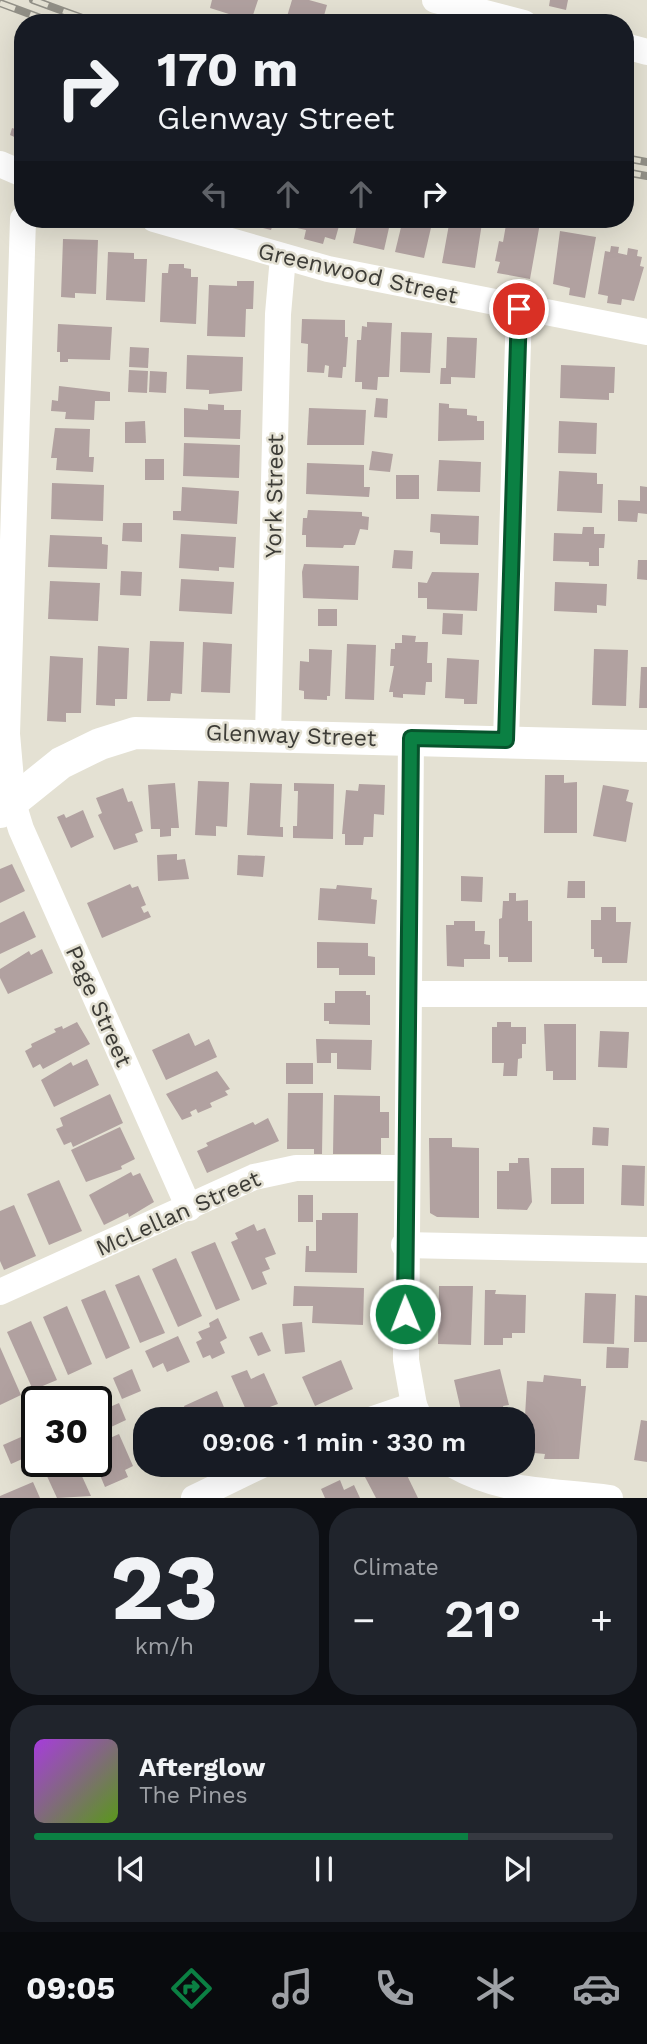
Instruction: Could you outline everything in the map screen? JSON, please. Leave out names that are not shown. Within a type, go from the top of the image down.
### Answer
[{"type":"street","points":[[435,0],[489,14]]},
{"type":"street","name":"Page Street","points":[[23,228],[6,807],[21,829],[189,1208]]},
{"type":"street","name":"Greenwood Street","points":[[185,228],[283,257],[519,309],[647,332]]},
{"type":"street","name":"York Street","points":[[268,735],[278,314],[283,257]]},
{"type":"street","points":[[506,740],[519,309]]},
{"type":"street","name":"Glenway Street","points":[[6,807],[61,763],[100,744],[135,733],[506,740],[647,746]]},
{"type":"street","points":[[411,738],[410,994],[404,1245],[406,1360],[416,1407]]},
{"type":"street","points":[[410,994],[647,994]]},
{"type":"street","name":"McLellan Street","points":[[0,1292],[254,1177],[276,1171],[405,1168]]},
{"type":"street","points":[[404,1245],[647,1250]]},
{"type":"street","points":[[194,1498],[237,1477]]},
{"type":"street","points":[[474,1477],[504,1488],[610,1498]]},
{"type":"building","points":[[212,0],[258,0],[253,14],[229,14],[210,8]]},
{"type":"building","points":[[292,0],[309,0],[327,5],[324,14],[288,14]]},
{"type":"building","points":[[550,0],[568,0],[566,10],[549,6]]},
{"type":"building","points":[[297,228],[338,228],[335,240],[325,237],[323,244],[304,239],[306,230]]},
{"type":"building","points":[[356,228],[389,228],[384,250],[353,243]]},
{"type":"building","points":[[401,228],[431,228],[424,258],[395,252]]},
{"type":"building","points":[[448,228],[481,228],[475,268],[442,263]]},
{"type":"building","points":[[505,228],[539,228],[530,279],[497,273],[500,262],[495,261],[499,241],[503,242]]},
{"type":"building","points":[[560,231],[596,237],[585,298],[569,295],[570,288],[553,284]]},
{"type":"building","points":[[63,239],[98,240],[96,294],[75,293],[75,298],[61,297]]},
{"type":"building","points":[[611,246],[619,247],[618,253],[627,255],[628,248],[638,250],[637,256],[642,257],[640,266],[644,267],[634,301],[622,299],[621,305],[607,303],[608,296],[598,294],[605,251],[610,252]]},
{"type":"building","points":[[108,252],[134,253],[134,259],[147,259],[145,302],[106,300]]},
{"type":"building","points":[[169,264],[184,264],[184,268],[191,269],[191,277],[198,277],[196,324],[160,322],[162,273],[168,273]]},
{"type":"building","points":[[237,281],[254,281],[253,309],[246,309],[245,337],[207,336],[209,285],[237,286]]},
{"type":"building","points":[[302,319],[345,320],[345,337],[348,337],[346,367],[343,367],[342,378],[328,377],[329,366],[325,365],[324,373],[307,372],[308,344],[301,343]]},
{"type":"building","points":[[367,322],[392,323],[389,377],[378,377],[377,390],[362,389],[362,382],[355,382],[357,340],[361,340],[362,326],[367,327]]},
{"type":"building","points":[[58,324],[112,327],[110,360],[68,359],[68,362],[60,362],[60,352],[57,352]]},
{"type":"building","points":[[401,332],[432,333],[430,373],[400,372]]},
{"type":"building","points":[[447,337],[477,338],[475,378],[451,377],[451,384],[440,384],[441,368],[446,368]]},
{"type":"building","points":[[130,347],[149,348],[148,368],[129,367]]},
{"type":"building","points":[[187,355],[243,357],[242,391],[209,394],[209,390],[186,389]]},
{"type":"building","points":[[561,365],[615,367],[614,393],[609,393],[609,400],[560,398]]},
{"type":"building","points":[[129,370],[148,371],[147,393],[128,392]]},
{"type":"building","points":[[150,371],[167,372],[166,393],[149,392]]},
{"type":"building","points":[[59,386],[110,392],[110,401],[95,401],[94,420],[65,419],[66,412],[51,411],[52,400],[58,401]]},
{"type":"building","points":[[376,398],[388,399],[387,418],[374,417]]},
{"type":"building","points":[[439,403],[449,404],[449,408],[467,409],[467,415],[477,416],[477,421],[484,421],[484,440],[438,441]]},
{"type":"building","points":[[208,404],[224,405],[224,410],[241,410],[240,439],[184,437],[184,408],[208,410]]},
{"type":"building","points":[[309,408],[366,410],[364,445],[307,445]]},
{"type":"building","points":[[145,421],[146,443],[125,443],[125,422]]},
{"type":"building","points":[[559,421],[597,423],[596,454],[558,453]]},
{"type":"building","points":[[55,428],[90,429],[89,457],[94,457],[93,472],[56,470],[57,458],[51,458]]},
{"type":"building","points":[[184,443],[240,445],[239,478],[183,476]]},
{"type":"building","points":[[372,451],[393,454],[390,472],[369,470]]},
{"type":"building","points":[[145,459],[164,459],[164,480],[145,480]]},
{"type":"building","points":[[439,460],[481,462],[480,492],[437,491]]},
{"type":"building","points":[[307,463],[364,465],[364,487],[370,487],[369,497],[306,494]]},
{"type":"building","points":[[559,471],[597,473],[597,484],[603,484],[602,513],[557,511]]},
{"type":"building","points":[[396,475],[419,475],[419,499],[396,499]]},
{"type":"building","points":[[52,483],[104,485],[103,521],[51,519]]},
{"type":"building","points":[[640,486],[647,487],[647,514],[638,513],[637,522],[618,521],[618,500],[640,501]]},
{"type":"building","points":[[182,487],[239,491],[237,524],[173,520],[173,511],[181,511]]},
{"type":"building","points":[[308,510],[362,512],[362,516],[369,517],[368,530],[360,529],[355,545],[344,545],[343,548],[306,547],[306,535],[302,535],[303,518],[307,518]]},
{"type":"building","points":[[431,514],[479,516],[478,545],[440,544],[440,533],[430,532]]},
{"type":"building","points":[[123,523],[142,523],[142,542],[122,541]]},
{"type":"building","points":[[583,527],[594,527],[594,534],[605,534],[604,548],[599,548],[599,566],[589,566],[589,562],[553,561],[554,533],[582,534]]},
{"type":"building","points":[[181,534],[236,537],[234,568],[219,567],[219,571],[179,568]]},
{"type":"building","points":[[50,535],[102,537],[102,544],[108,545],[107,569],[48,567]]},
{"type":"building","points":[[394,550],[413,551],[412,569],[392,568]]},
{"type":"building","points":[[638,560],[647,560],[647,580],[637,579]]},
{"type":"building","points":[[304,564],[359,566],[358,600],[303,598]]},
{"type":"building","points":[[121,571],[142,572],[141,596],[120,595]]},
{"type":"building","points":[[432,572],[479,573],[477,611],[427,609],[427,598],[418,598],[418,582],[427,583]]},
{"type":"building","points":[[181,579],[234,582],[232,614],[179,611]]},
{"type":"building","points":[[50,581],[100,583],[98,621],[48,619]]},
{"type":"building","points":[[555,582],[607,584],[606,606],[597,605],[597,613],[554,611]]},
{"type":"building","points":[[318,609],[337,609],[337,626],[318,626]]},
{"type":"building","points":[[443,613],[463,614],[462,635],[442,634]]},
{"type":"building","points":[[402,635],[416,636],[415,642],[428,642],[427,663],[432,663],[432,682],[426,682],[425,695],[403,694],[403,698],[393,697],[393,692],[389,692],[394,666],[390,666],[391,649],[395,649],[395,643],[402,643]]},
{"type":"building","points":[[150,641],[184,642],[182,694],[171,693],[170,701],[147,701]]},
{"type":"building","points":[[203,642],[232,644],[230,693],[201,692]]},
{"type":"building","points":[[347,644],[376,645],[374,700],[345,699]]},
{"type":"building","points":[[98,646],[129,648],[127,699],[115,699],[115,706],[96,705]]},
{"type":"building","points":[[309,649],[332,650],[330,696],[327,696],[327,700],[304,699],[304,691],[299,690],[300,661],[309,662]]},
{"type":"building","points":[[594,649],[628,650],[626,706],[592,705]]},
{"type":"building","points":[[50,656],[83,658],[81,713],[66,713],[66,722],[47,721]]},
{"type":"building","points":[[447,658],[479,660],[477,704],[464,704],[464,699],[445,698]]},
{"type":"building","points":[[641,667],[647,667],[647,708],[639,708]]},
{"type":"building","points":[[545,775],[564,775],[564,783],[577,782],[577,833],[544,833]]},
{"type":"building","points":[[198,781],[229,782],[227,827],[216,826],[216,836],[195,835]]},
{"type":"building","points":[[175,783],[179,828],[171,828],[171,836],[160,837],[160,829],[151,829],[148,785]]},
{"type":"building","points":[[250,783],[282,784],[280,827],[283,827],[283,837],[247,835]]},
{"type":"building","points":[[294,783],[334,784],[333,839],[293,838],[293,826],[297,826],[298,791],[294,791]]},
{"type":"building","points":[[359,784],[385,785],[384,815],[374,814],[373,837],[364,837],[363,845],[345,845],[345,834],[342,834],[346,790],[358,791]]},
{"type":"building","points":[[603,785],[629,790],[626,801],[633,803],[626,842],[593,836]]},
{"type":"building","points":[[123,788],[128,802],[132,801],[143,831],[135,834],[138,842],[114,850],[98,815],[102,813],[96,798]]},
{"type":"building","points":[[83,810],[94,837],[71,848],[57,817],[64,814],[66,818]]},
{"type":"building","points":[[177,854],[177,860],[185,859],[189,879],[158,881],[157,855]]},
{"type":"building","points":[[238,855],[265,856],[263,877],[237,875]]},
{"type":"building","points":[[12,864],[25,891],[0,903],[0,869]]},
{"type":"building","points":[[461,876],[483,877],[482,902],[461,901]]},
{"type":"building","points":[[568,881],[585,881],[585,898],[567,898]]},
{"type":"building","points":[[130,884],[132,888],[138,886],[146,905],[141,907],[144,913],[148,911],[151,917],[102,938],[87,903]]},
{"type":"building","points":[[337,885],[372,888],[371,899],[377,900],[375,924],[318,920],[320,888],[336,889]]},
{"type":"building","points":[[509,893],[516,893],[516,901],[528,900],[528,921],[532,921],[532,962],[508,962],[508,957],[499,957],[499,919],[502,918],[503,901],[509,901]]},
{"type":"building","points":[[601,907],[616,907],[616,922],[631,922],[627,963],[602,963],[602,957],[594,957],[594,949],[591,949],[591,920],[601,920]]},
{"type":"building","points":[[24,911],[36,937],[0,954],[0,923]]},
{"type":"building","points":[[454,921],[475,921],[475,931],[485,931],[484,944],[490,945],[490,959],[464,959],[464,967],[447,966],[446,925],[454,925]]},
{"type":"building","points":[[317,942],[368,943],[368,956],[375,957],[375,975],[339,975],[339,968],[317,968]]},
{"type":"building","points":[[42,949],[53,973],[8,994],[0,978],[0,969],[29,951],[31,955]]},
{"type":"building","points":[[335,991],[366,991],[366,995],[370,995],[370,1025],[329,1024],[329,1021],[324,1021],[324,1003],[335,1003]]},
{"type":"building","points":[[77,1022],[90,1044],[43,1069],[40,1064],[33,1068],[25,1051],[32,1047],[31,1044],[56,1032],[54,1029],[62,1026],[63,1029]]},
{"type":"building","points":[[497,1022],[511,1022],[511,1027],[526,1027],[526,1044],[522,1044],[522,1058],[518,1059],[517,1076],[503,1076],[504,1063],[492,1063],[492,1027],[497,1027]]},
{"type":"building","points":[[544,1024],[576,1024],[576,1080],[553,1080],[553,1071],[546,1071]]},
{"type":"building","points":[[600,1031],[629,1032],[627,1068],[598,1067]]},
{"type":"building","points":[[189,1033],[195,1046],[209,1039],[217,1057],[166,1080],[152,1050]]},
{"type":"building","points":[[316,1039],[372,1040],[371,1070],[337,1069],[337,1053],[331,1053],[331,1063],[317,1063]]},
{"type":"building","points":[[87,1059],[99,1085],[54,1107],[41,1080],[71,1062],[73,1066]]},
{"type":"building","points":[[286,1063],[313,1063],[313,1084],[286,1084]]},
{"type":"building","points":[[217,1071],[230,1089],[225,1091],[228,1095],[210,1103],[212,1107],[198,1113],[196,1109],[190,1112],[192,1116],[182,1120],[166,1094]]},
{"type":"building","points":[[288,1093],[323,1093],[322,1154],[314,1154],[314,1149],[287,1149]]},
{"type":"building","points":[[110,1094],[123,1123],[73,1147],[71,1142],[64,1145],[56,1129],[63,1126],[60,1118]]},
{"type":"building","points":[[334,1095],[380,1096],[380,1112],[389,1112],[389,1138],[381,1138],[381,1154],[333,1154]]},
{"type":"building","points":[[268,1118],[279,1141],[207,1173],[197,1151],[208,1146],[206,1143]]},
{"type":"building","points":[[120,1127],[135,1159],[121,1166],[122,1169],[86,1182],[71,1150]]},
{"type":"building","points":[[593,1127],[609,1128],[608,1146],[592,1145]]},
{"type":"building","points":[[429,1138],[452,1138],[452,1147],[479,1148],[479,1218],[437,1217],[430,1213]]},
{"type":"building","points":[[518,1158],[529,1158],[532,1202],[527,1210],[497,1209],[497,1171],[509,1171],[509,1163],[518,1163]]},
{"type":"building","points":[[622,1165],[645,1166],[644,1206],[621,1205]]},
{"type":"building","points":[[551,1168],[584,1168],[584,1204],[551,1204]]},
{"type":"building","points":[[131,1172],[133,1176],[140,1173],[154,1202],[129,1217],[128,1213],[104,1225],[89,1195]]},
{"type":"building","points":[[59,1180],[82,1231],[49,1245],[27,1194]]},
{"type":"building","points":[[298,1195],[313,1195],[313,1222],[298,1222]]},
{"type":"building","points":[[14,1205],[36,1256],[4,1270],[0,1261],[0,1211]]},
{"type":"building","points":[[322,1213],[358,1213],[357,1273],[305,1272],[306,1246],[309,1246],[309,1251],[316,1251],[316,1220],[322,1220]]},
{"type":"building","points":[[254,1224],[257,1231],[265,1228],[276,1254],[265,1258],[270,1269],[262,1272],[267,1284],[252,1290],[231,1242],[238,1239],[235,1233]]},
{"type":"building","points":[[215,1242],[240,1300],[216,1310],[191,1252]]},
{"type":"building","points":[[176,1258],[202,1316],[178,1327],[152,1269]]},
{"type":"building","points":[[139,1275],[165,1333],[140,1343],[115,1285]]},
{"type":"building","points":[[294,1286],[364,1288],[363,1325],[312,1323],[313,1306],[293,1306]]},
{"type":"building","points":[[439,1286],[473,1286],[471,1345],[438,1344]]},
{"type":"building","points":[[105,1290],[130,1348],[106,1359],[81,1300]]},
{"type":"building","points":[[485,1290],[496,1290],[495,1294],[526,1295],[525,1333],[512,1333],[512,1338],[503,1338],[503,1345],[484,1345]]},
{"type":"building","points":[[585,1293],[616,1294],[614,1344],[583,1343]]},
{"type":"building","points":[[635,1295],[647,1296],[647,1342],[634,1342]]},
{"type":"building","points":[[67,1306],[92,1364],[68,1375],[43,1317]]},
{"type":"building","points":[[218,1318],[227,1338],[220,1342],[225,1353],[212,1359],[210,1355],[203,1358],[196,1342],[202,1339],[198,1332],[210,1327],[209,1323]]},
{"type":"building","points":[[31,1321],[57,1380],[43,1386],[31,1386],[7,1332]]},
{"type":"building","points":[[302,1322],[305,1352],[285,1354],[282,1324]]},
{"type":"building","points":[[262,1332],[271,1351],[258,1356],[249,1337]]},
{"type":"building","points":[[178,1336],[190,1362],[167,1372],[163,1363],[153,1368],[145,1351]]},
{"type":"building","points":[[0,1347],[21,1395],[0,1405]]},
{"type":"building","points":[[607,1347],[629,1348],[628,1368],[606,1368]]},
{"type":"building","points":[[341,1360],[353,1389],[315,1406],[302,1377]]},
{"type":"building","points":[[132,1369],[141,1391],[122,1399],[113,1378]]},
{"type":"building","points":[[500,1369],[509,1405],[460,1407],[454,1380]]},
{"type":"building","points":[[247,1370],[251,1379],[264,1373],[278,1404],[270,1407],[245,1407],[231,1376]]},
{"type":"building","points":[[544,1375],[581,1379],[581,1386],[586,1386],[579,1459],[544,1459],[545,1454],[535,1453],[535,1407],[526,1407],[527,1381],[543,1382]]},
{"type":"building","points":[[217,1391],[224,1407],[184,1407]]},
{"type":"building","points":[[119,1403],[126,1420],[112,1427],[112,1406]]},
{"type":"building","points":[[641,1420],[647,1421],[647,1462],[634,1460]]},
{"type":"building","points":[[119,1434],[133,1466],[125,1470],[128,1477],[105,1487],[101,1477],[112,1477],[112,1437]]},
{"type":"building","points":[[21,1437],[21,1460],[11,1464],[3,1445]]},
{"type":"building","points":[[47,1477],[82,1477],[91,1496],[57,1498]]},
{"type":"building","points":[[365,1477],[408,1477],[418,1498],[376,1498]]},
{"type":"building","points":[[340,1480],[344,1490],[354,1485],[360,1498],[325,1498],[321,1489]]},
{"type":"building","points":[[33,1482],[40,1498],[0,1498],[0,1496]]},
{"type":"railway","points":[[33,0],[71,14]]},
{"type":"railway","points":[[0,3],[30,14]]},
{"type":"railway","points":[[634,160],[647,162]]},
{"type":"railway","points":[[634,174],[647,176]]},
{"type":"route","points":[[405,1314],[411,738],[506,740],[519,309]]}]
